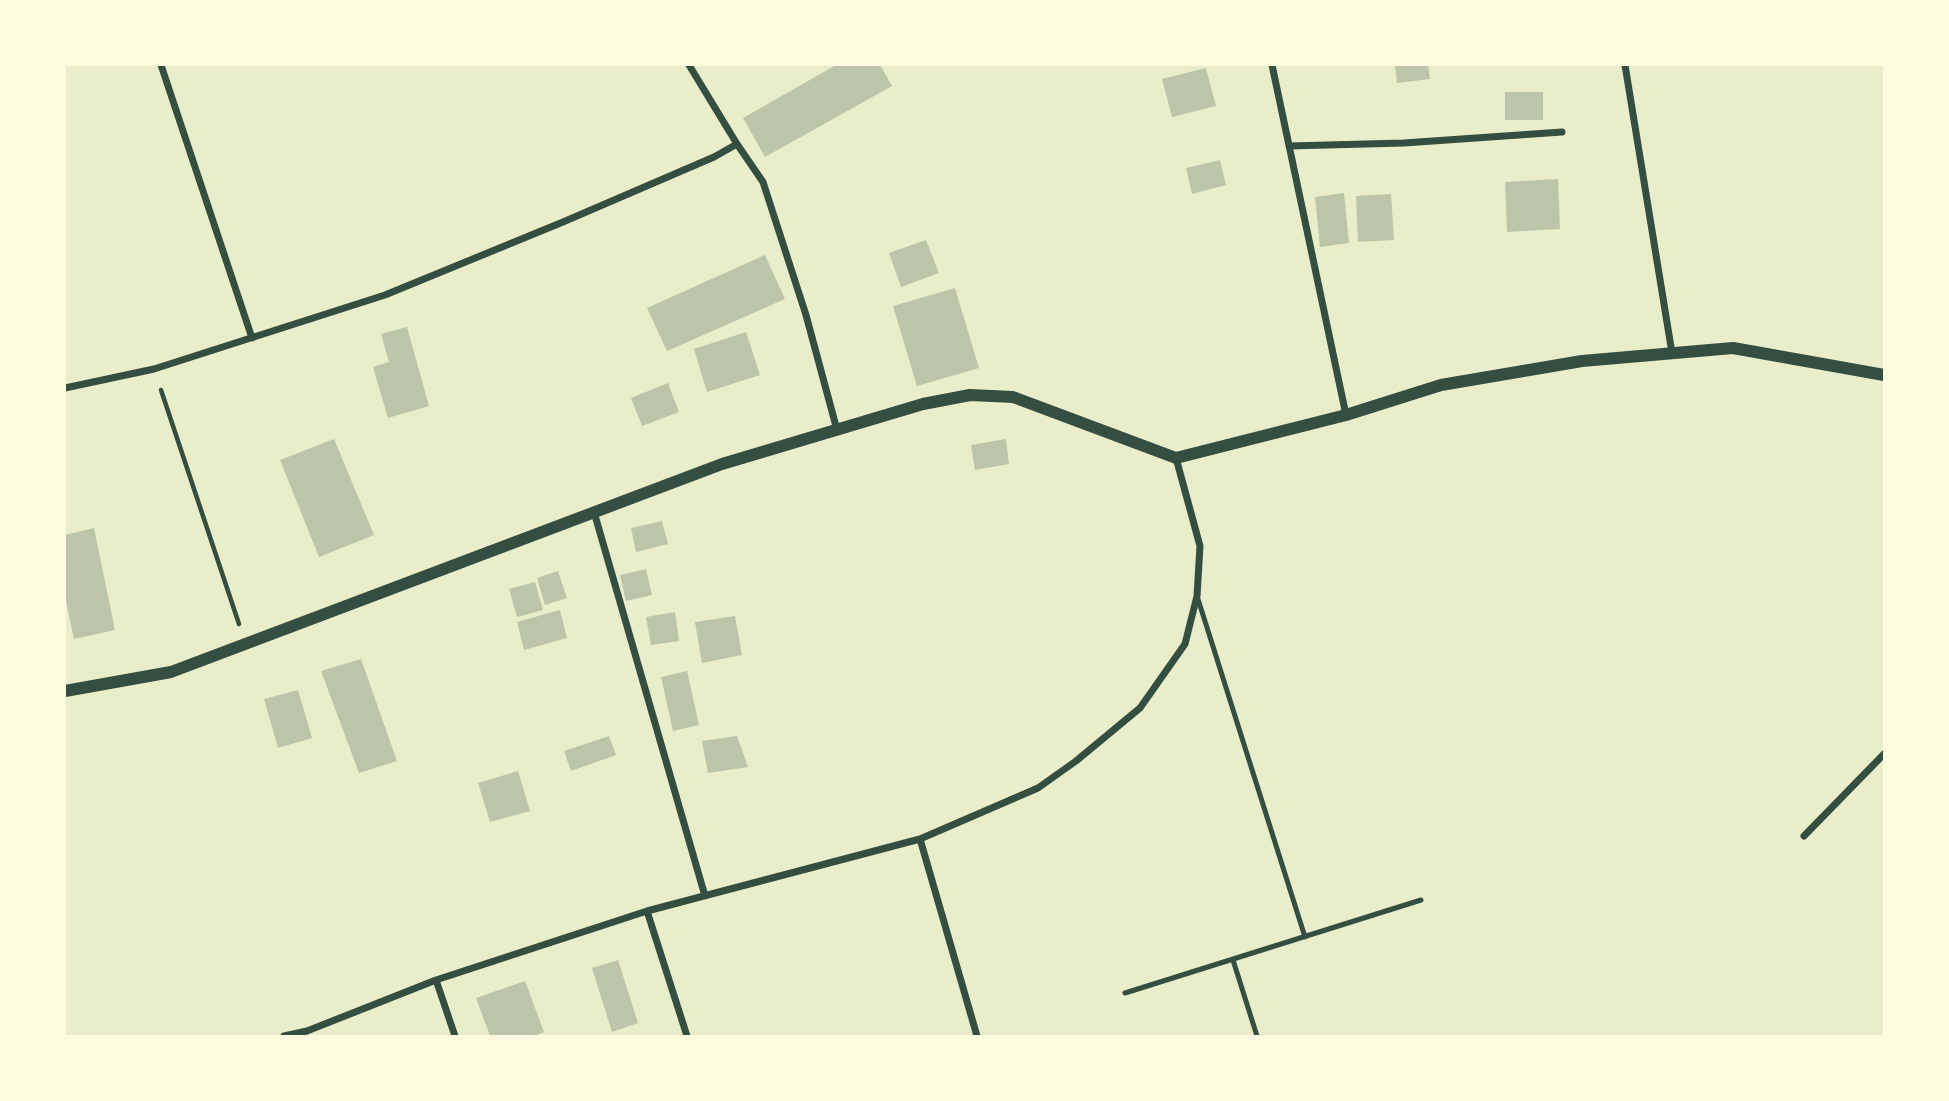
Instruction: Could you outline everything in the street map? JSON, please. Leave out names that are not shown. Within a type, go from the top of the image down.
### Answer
[{"type":"street","points":[[161,65],[252,338]]},
{"type":"street","points":[[690,65],[763,182],[806,316],[837,430]]},
{"type":"street","points":[[1272,65],[1346,415]]},
{"type":"street","points":[[1625,65],[1672,353]]},
{"type":"street","points":[[1289,146],[1404,143],[1562,132]]},
{"type":"street","points":[[65,388],[154,369],[398,290],[714,157],[737,144]]},
{"type":"street","points":[[65,691],[171,672],[722,464],[923,404],[970,395],[1013,397],[1176,458],[1346,415],[1441,385],[1582,361],[1733,348],[1884,375]]},
{"type":"street","points":[[284,1036],[308,1034],[436,980],[647,911],[920,839],[1038,788],[1076,761],[1140,708],[1185,645],[1197,596],[1200,547],[1176,458]]},
{"type":"street","points":[[594,513],[705,896]]},
{"type":"street","points":[[1804,836],[1884,754]]},
{"type":"street","points":[[920,839],[977,1036]]},
{"type":"street","points":[[647,911],[687,1036]]},
{"type":"street","points":[[436,980],[455,1036]]},
{"type":"lane","points":[[1197,596],[1304,937]]},
{"type":"lane","points":[[1125,993],[1421,900]]},
{"type":"lane","points":[[1233,960],[1257,1036]]},
{"type":"path","points":[[154,369],[246,645]]},
{"type":"building","points":[[836,65],[880,65],[892,86],[765,157],[743,118]]},
{"type":"building","points":[[1395,65],[1428,65],[1430,79],[1397,83]]},
{"type":"building","points":[[1206,68],[1216,106],[1172,117],[1162,79]]},
{"type":"building","points":[[1505,92],[1543,92],[1543,120],[1505,120]]},
{"type":"building","points":[[1220,160],[1226,185],[1192,194],[1186,168]]},
{"type":"building","points":[[1558,179],[1560,229],[1507,232],[1505,182]]},
{"type":"building","points":[[1344,193],[1349,243],[1320,247],[1315,197]]},
{"type":"building","points":[[1391,194],[1394,240],[1358,242],[1356,196]]},
{"type":"building","points":[[926,240],[939,273],[901,287],[889,253]]},
{"type":"building","points":[[765,255],[785,299],[667,351],[647,308]]},
{"type":"building","points":[[955,288],[979,368],[917,386],[893,306]]},
{"type":"building","points":[[407,327],[429,406],[388,418],[373,367],[389,362],[381,334]]},
{"type":"building","points":[[746,332],[760,375],[707,392],[694,349]]},
{"type":"building","points":[[668,383],[679,412],[642,426],[631,398]]},
{"type":"building","points":[[334,439],[374,535],[319,557],[280,460]]},
{"type":"building","points":[[1006,439],[1009,464],[975,470],[971,445]]},
{"type":"building","points":[[662,521],[668,544],[636,552],[631,528]]},
{"type":"building","points":[[94,528],[115,630],[74,639],[65,596],[65,535]]},
{"type":"building","points":[[646,569],[652,595],[626,601],[620,575]]},
{"type":"building","points":[[558,571],[567,598],[545,605],[537,578]]},
{"type":"building","points":[[535,582],[543,610],[517,617],[509,589]]},
{"type":"building","points":[[560,610],[567,638],[524,650],[517,622]]},
{"type":"building","points":[[675,612],[679,641],[651,645],[646,617]]},
{"type":"building","points":[[735,616],[742,655],[702,663],[695,622]]},
{"type":"building","points":[[361,659],[397,761],[359,773],[321,671]]},
{"type":"building","points":[[687,671],[699,725],[673,731],[661,677]]},
{"type":"building","points":[[298,690],[312,738],[278,748],[264,699]]},
{"type":"building","points":[[609,736],[616,755],[571,771],[564,751]]},
{"type":"building","points":[[737,736],[748,767],[708,773],[702,741]]},
{"type":"building","points":[[518,771],[530,811],[490,822],[478,783]]},
{"type":"building","points":[[618,960],[638,1023],[612,1032],[592,968]]},
{"type":"building","points":[[525,981],[544,1032],[534,1036],[490,1036],[476,998]]}]
